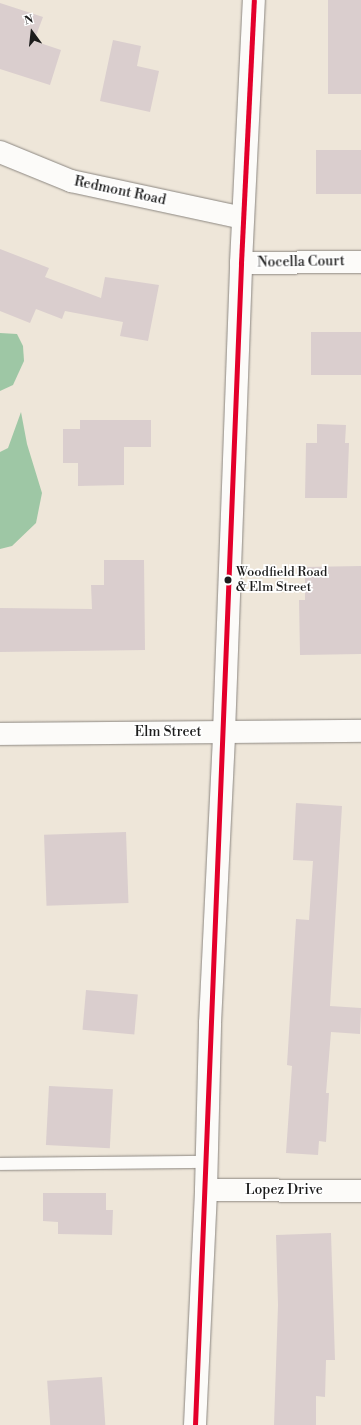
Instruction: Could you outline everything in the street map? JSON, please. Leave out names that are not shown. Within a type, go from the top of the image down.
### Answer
[{"type":"main road","points":[[195,1425],[206,1190],[210,1023],[224,732],[241,263],[254,0]]},
{"type":"main road","name":"Redmont Road","points":[[0,152],[71,181],[243,218]]},
{"type":"main road","name":"Nocella Court","points":[[241,263],[361,262]]},
{"type":"main road","name":"Elm Street","points":[[0,734],[361,731]]},
{"type":"main road","name":"Lopez Drive","points":[[206,1190],[361,1191]]},
{"type":"lane","points":[[0,1164],[207,1162]]},
{"type":"green space","points":[[0,333],[17,334],[23,346],[24,361],[13,385],[0,391]]},
{"type":"green space","points":[[21,412],[27,444],[42,493],[36,523],[12,546],[0,549],[0,452],[8,448]]},
{"type":"building","points":[[328,0],[361,0],[361,94],[328,94]]},
{"type":"building","points":[[0,3],[43,17],[34,41],[61,50],[50,85],[0,69]]},
{"type":"building","points":[[113,40],[141,46],[137,66],[159,71],[150,112],[100,101]]},
{"type":"building","points":[[316,150],[361,150],[361,194],[316,194]]},
{"type":"building","points":[[0,249],[49,268],[45,277],[101,298],[105,277],[159,285],[148,341],[120,336],[123,322],[65,311],[62,319],[36,309],[30,323],[0,311]]},
{"type":"building","points":[[311,332],[361,332],[361,375],[311,375]]},
{"type":"building","points":[[80,420],[151,420],[151,447],[124,447],[124,485],[78,486],[78,463],[63,463],[63,429],[80,429]]},
{"type":"building","points":[[317,424],[346,425],[345,443],[349,443],[347,498],[305,498],[306,443],[317,443]]},
{"type":"building","points":[[104,560],[144,560],[145,650],[0,652],[0,608],[92,609],[91,585],[104,585]]},
{"type":"building","points":[[361,566],[361,654],[300,655],[299,600],[305,600],[305,567]]},
{"type":"building","points":[[296,803],[342,806],[330,1006],[361,1008],[360,1034],[331,1032],[326,1093],[329,1093],[326,1142],[319,1141],[318,1155],[286,1153],[292,1066],[287,1065],[296,919],[309,920],[313,861],[293,860]]},
{"type":"building","points":[[126,832],[128,903],[47,906],[44,835]]},
{"type":"building","points":[[86,990],[138,995],[134,1034],[83,1030]]},
{"type":"building","points":[[49,1086],[113,1089],[110,1148],[46,1145]]},
{"type":"building","points":[[43,1193],[106,1193],[106,1210],[113,1210],[112,1235],[58,1234],[58,1222],[43,1221]]},
{"type":"building","points":[[331,1233],[335,1360],[326,1360],[325,1397],[316,1396],[316,1425],[274,1425],[278,1305],[276,1235]]},
{"type":"building","points":[[102,1377],[105,1425],[50,1425],[47,1381]]},
{"type":"transit line","points":[[195,1425],[241,263],[254,0]]},
{"type":"place","name":"Woodfield Road & Elm Street","points":[[228,580]]}]
